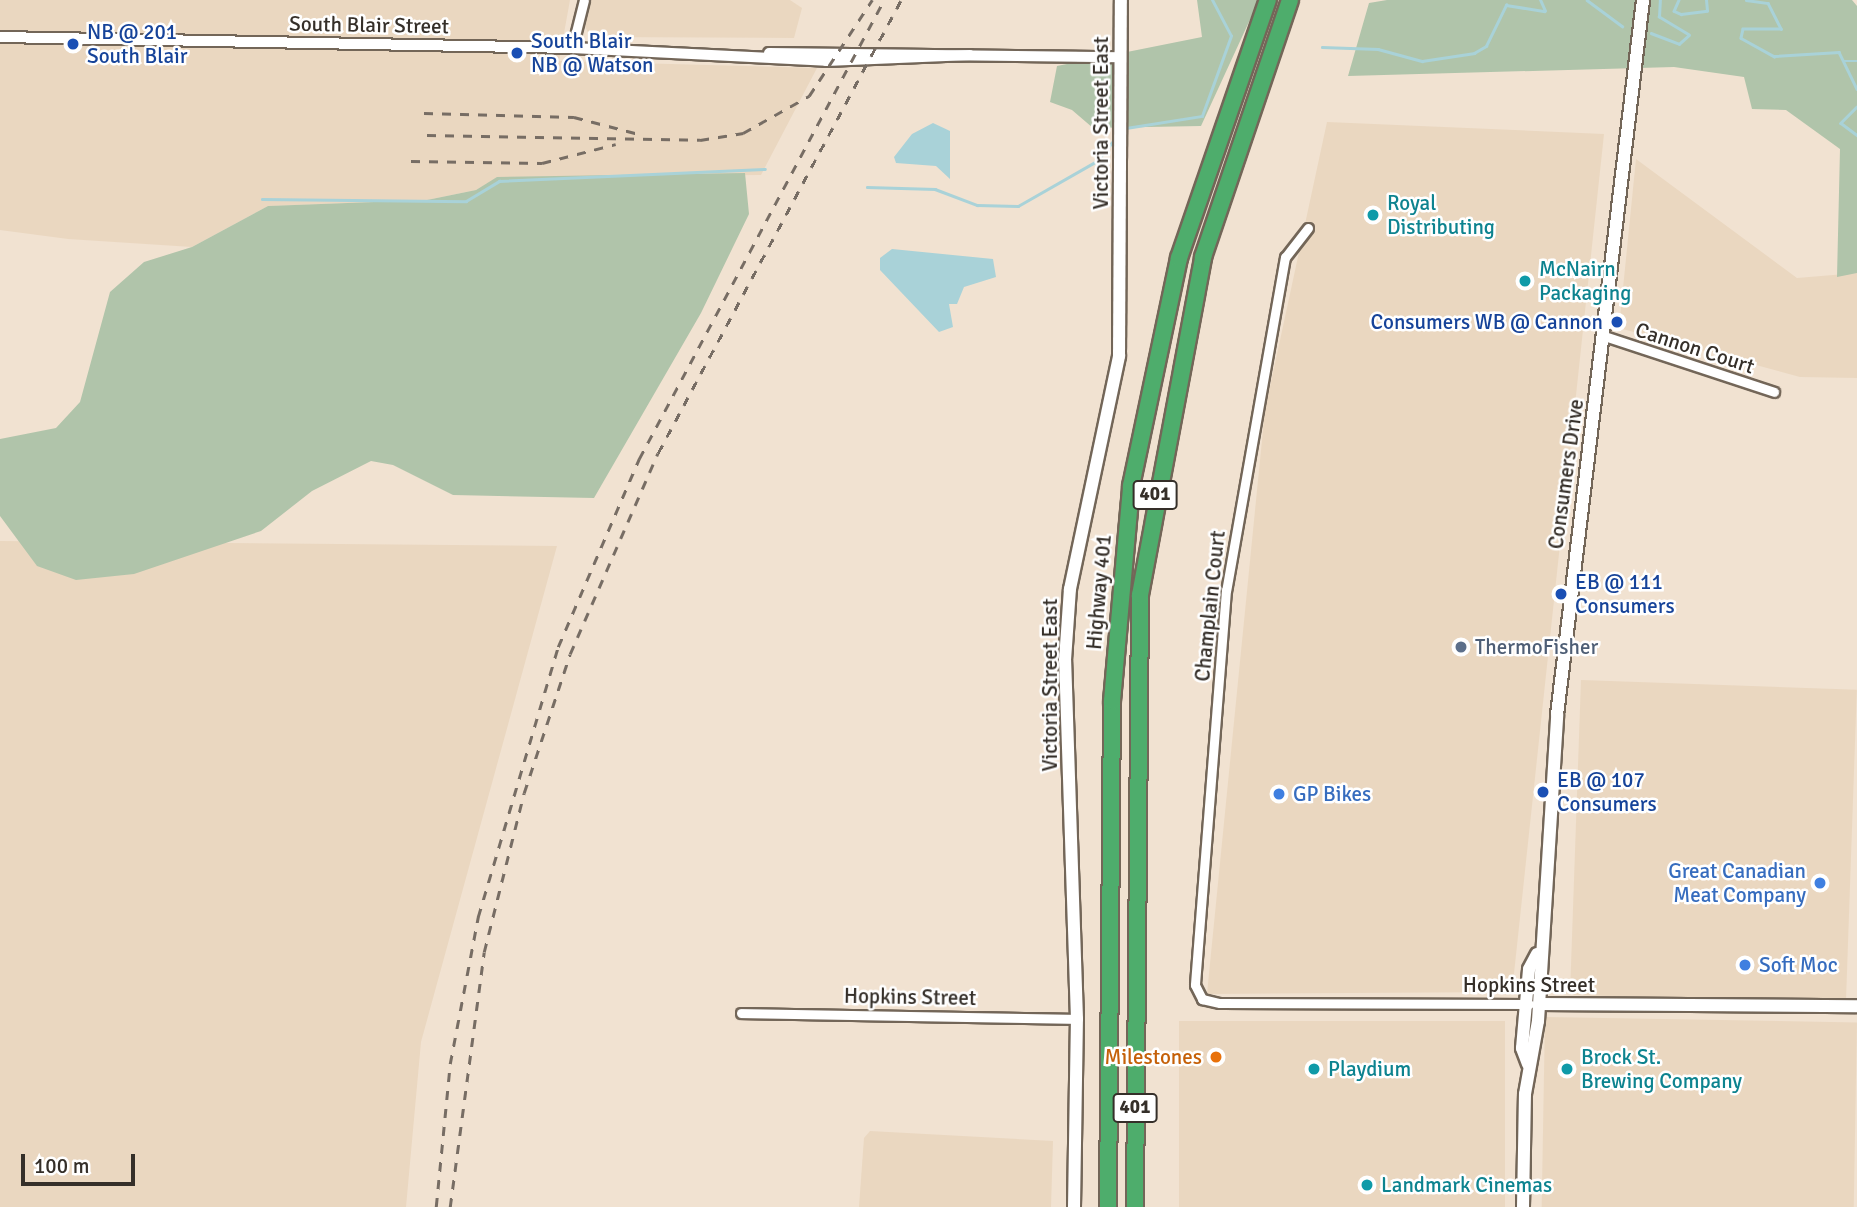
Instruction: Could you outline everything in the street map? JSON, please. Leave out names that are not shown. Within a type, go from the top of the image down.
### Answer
[{"type":"highway","name":"Highway 401","points":[[1108,1207],[1112,701],[1131,486],[1180,258],[1268,0]]},
{"type":"highway","name":"Highway 401","points":[[1135,1207],[1140,595],[1203,257],[1290,0]]},
{"type":"main road","name":"Victoria Street East","points":[[1074,1207],[1077,1019],[1065,660],[1070,589],[1119,356],[1121,0]]},
{"type":"main road","name":"Consumers Drive","points":[[1523,1207],[1532,1004],[1557,715],[1643,5]]},
{"type":"main road","name":"Hopkins Street","points":[[1532,1004],[1857,1006]]},
{"type":"street","points":[[572,48],[584,0]]},
{"type":"street","name":"South Blair Street","points":[[0,37],[572,48],[839,61],[970,55],[1120,57]]},
{"type":"street","name":"Champlain Court","points":[[1202,999],[1195,985],[1226,590],[1285,257],[1308,228]]},
{"type":"street","name":"Cannon Court","points":[[1604,336],[1774,392]]},
{"type":"street","name":"Hopkins Street","points":[[1202,999],[1532,1004]]},
{"type":"street","name":"Hopkins Street","points":[[741,1013],[1077,1019]]},
{"type":"shaded area","points":[[0,0],[570,0],[559,61],[817,68],[761,175],[498,177],[476,190],[427,200],[268,206],[192,247],[68,239],[0,230]]},
{"type":"shaded area","points":[[591,0],[790,0],[802,8],[794,38],[590,37],[585,26]]},
{"type":"shaded area","points":[[1327,122],[1604,134],[1512,992],[1207,994],[1265,410]]},
{"type":"shaded area","points":[[1636,159],[1797,278],[1857,273],[1857,378],[1800,377],[1619,328]]},
{"type":"shaded area","points":[[0,541],[557,546],[421,1042],[406,1207],[0,1207]]},
{"type":"shaded area","points":[[1581,680],[1857,690],[1846,1004],[1570,995]]},
{"type":"shaded area","points":[[1545,1017],[1857,1022],[1854,1207],[1542,1207]]},
{"type":"shaded area","points":[[1179,1021],[1505,1021],[1505,1207],[1179,1207]]},
{"type":"shaded area","points":[[870,1131],[1053,1141],[1051,1207],[859,1207],[864,1138]]},
{"type":"green space","points":[[1197,0],[1259,0],[1201,126],[1093,128],[1072,110],[1050,102],[1057,66],[1202,37]]},
{"type":"green space","points":[[1387,0],[1852,0],[1857,6],[1857,273],[1837,277],[1840,149],[1786,110],[1752,109],[1744,77],[1674,67],[1348,76],[1369,3]]},
{"type":"green space","points":[[745,173],[749,214],[701,313],[594,498],[453,495],[393,465],[371,461],[312,491],[261,531],[134,574],[76,580],[37,566],[0,516],[0,439],[56,428],[80,402],[110,292],[144,262],[192,247],[268,206],[427,200],[476,190],[497,177]]},
{"type":"water","points":[[933,123],[950,131],[950,179],[936,166],[896,163],[894,157],[912,134]]},
{"type":"water","points":[[892,249],[993,259],[996,277],[964,287],[957,304],[949,304],[953,327],[939,332],[880,270],[880,258]]},
{"type":"waterway","points":[[1126,128],[1202,116],[1231,36],[1212,0]]},
{"type":"waterway","points":[[1322,47],[1378,49],[1422,61],[1474,53],[1486,46],[1506,5],[1545,11],[1540,0]]},
{"type":"waterway","points":[[1587,0],[1622,26]]},
{"type":"waterway","points":[[1651,33],[1679,44],[1689,35],[1659,17],[1660,0]]},
{"type":"waterway","points":[[1679,0],[1674,11],[1681,14],[1707,11],[1706,0]]},
{"type":"waterway","points":[[1746,0],[1768,3],[1781,29],[1743,29],[1741,38],[1774,56],[1839,52],[1857,89]]},
{"type":"waterway","points":[[1843,61],[1857,61]]},
{"type":"waterway","points":[[1857,107],[1841,123],[1857,135]]},
{"type":"waterway","points":[[867,187],[935,189],[977,205],[1018,206],[1097,161],[1114,140]]},
{"type":"waterway","points":[[262,199],[466,201],[499,181],[765,169]]},
{"type":"railway","points":[[427,135],[700,140],[743,133],[809,96],[872,0]]},
{"type":"railway","points":[[436,1207],[450,1064],[478,917],[558,647],[639,459],[884,0]]},
{"type":"railway","points":[[450,1207],[484,952],[524,793],[570,654],[658,453],[901,0]]},
{"type":"railway","points":[[424,113],[574,117],[639,134]]},
{"type":"railway","points":[[411,161],[542,163],[616,144]]},
{"type":"place","name":"NB @ 201 South Blair","points":[[73,44]]},
{"type":"place","name":"South Blair NB @ Watson","points":[[517,53]]},
{"type":"place","name":"Royal Distributing","points":[[1373,215]]},
{"type":"place","name":"McNairn Packaging","points":[[1525,281]]},
{"type":"place","name":"Consumers WB @ Cannon","points":[[1617,322]]},
{"type":"place","name":"EB @ 111 Consumers","points":[[1561,594]]},
{"type":"place","name":"ThermoFisher","points":[[1461,647]]},
{"type":"place","name":"EB @ 107 Consumers","points":[[1543,792]]},
{"type":"place","name":"GP Bikes","points":[[1279,794]]},
{"type":"place","name":"Great Canadian Meat Company","points":[[1820,883]]},
{"type":"place","name":"Soft Moc","points":[[1745,965]]},
{"type":"place","name":"Milestones","points":[[1216,1057]]},
{"type":"place","name":"Playdium","points":[[1314,1069]]},
{"type":"place","name":"Brock St. Brewing Company","points":[[1567,1069]]},
{"type":"place","name":"Landmark Cinemas","points":[[1367,1185]]}]
